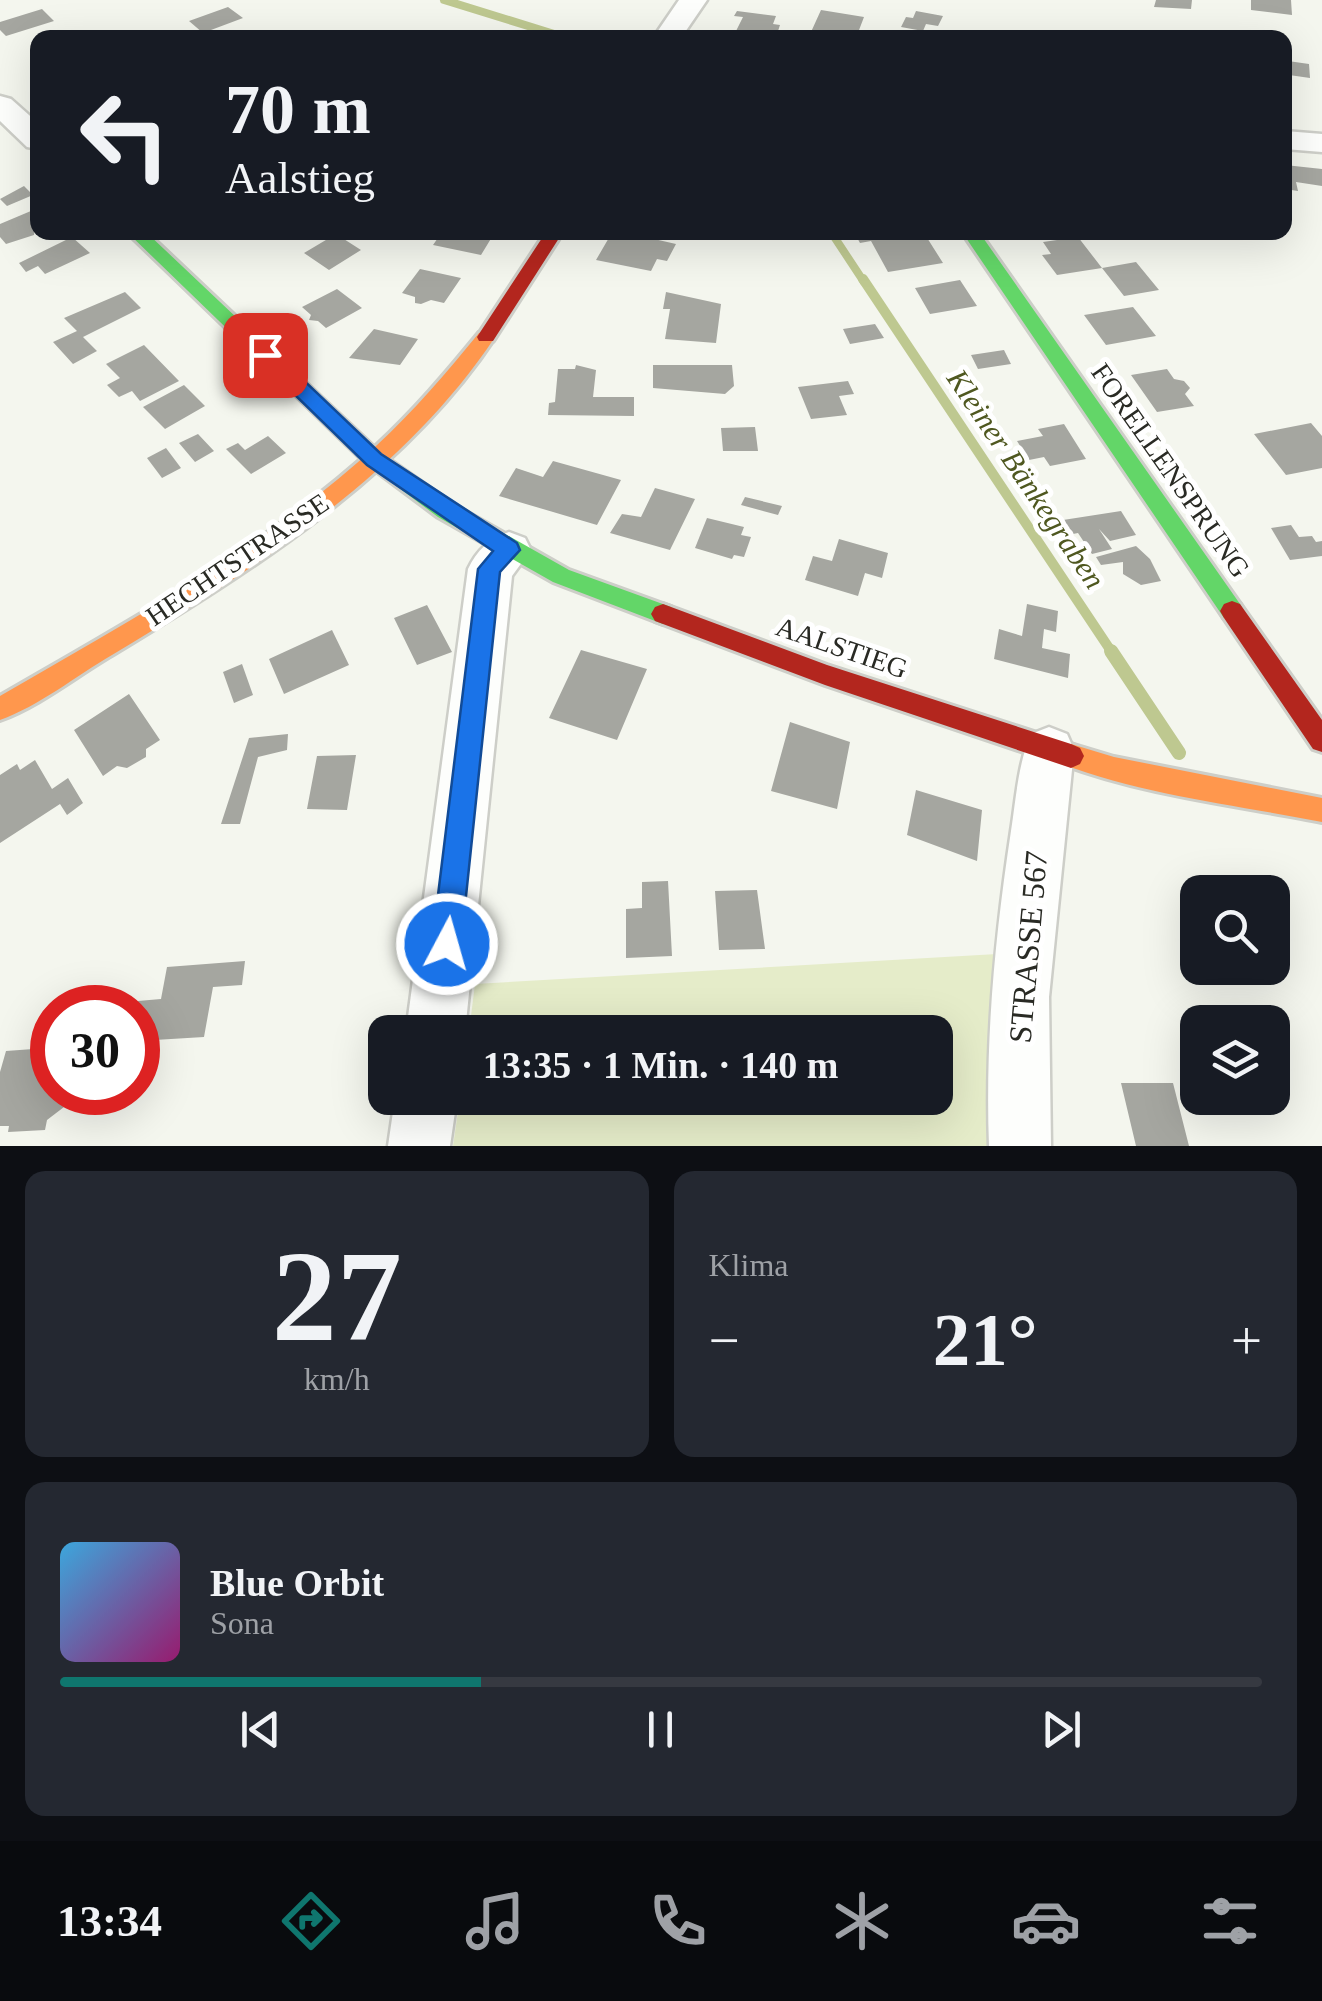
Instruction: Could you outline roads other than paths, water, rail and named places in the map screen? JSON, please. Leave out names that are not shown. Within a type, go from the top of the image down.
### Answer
[{"type":"street","points":[[672,30],[693,0]]},
{"type":"street","points":[[0,105],[30,133]]},
{"type":"street","points":[[1292,141],[1322,143]]},
{"type":"street","name":"AALSTIEG","points":[[143,240],[374,459],[509,550],[625,602],[825,675],[1050,750],[1114,769],[1322,810]]},
{"type":"street","name":"HECHTSTRASSE","points":[[0,710],[308,516],[374,459],[444,390],[487,336],[550,240]]},
{"type":"street","name":"FORELLENSPRUNG","points":[[976,240],[1322,741]]},
{"type":"street","points":[[436,1015],[490,569],[509,550]]},
{"type":"street","name":"STRASSE 567","points":[[1020,1146],[1016,1103],[1021,954],[1050,750]]},
{"type":"street","points":[[419,1146],[424,1115]]},
{"type":"waterway","name":"Kleiner Bänkegraben","points":[[444,0],[541,30]]},
{"type":"waterway","name":"Kleiner Bänkegraben","points":[[836,240],[864,282]]},
{"type":"waterway","name":"Kleiner Bänkegraben","points":[[863,279],[1179,753]]}]
